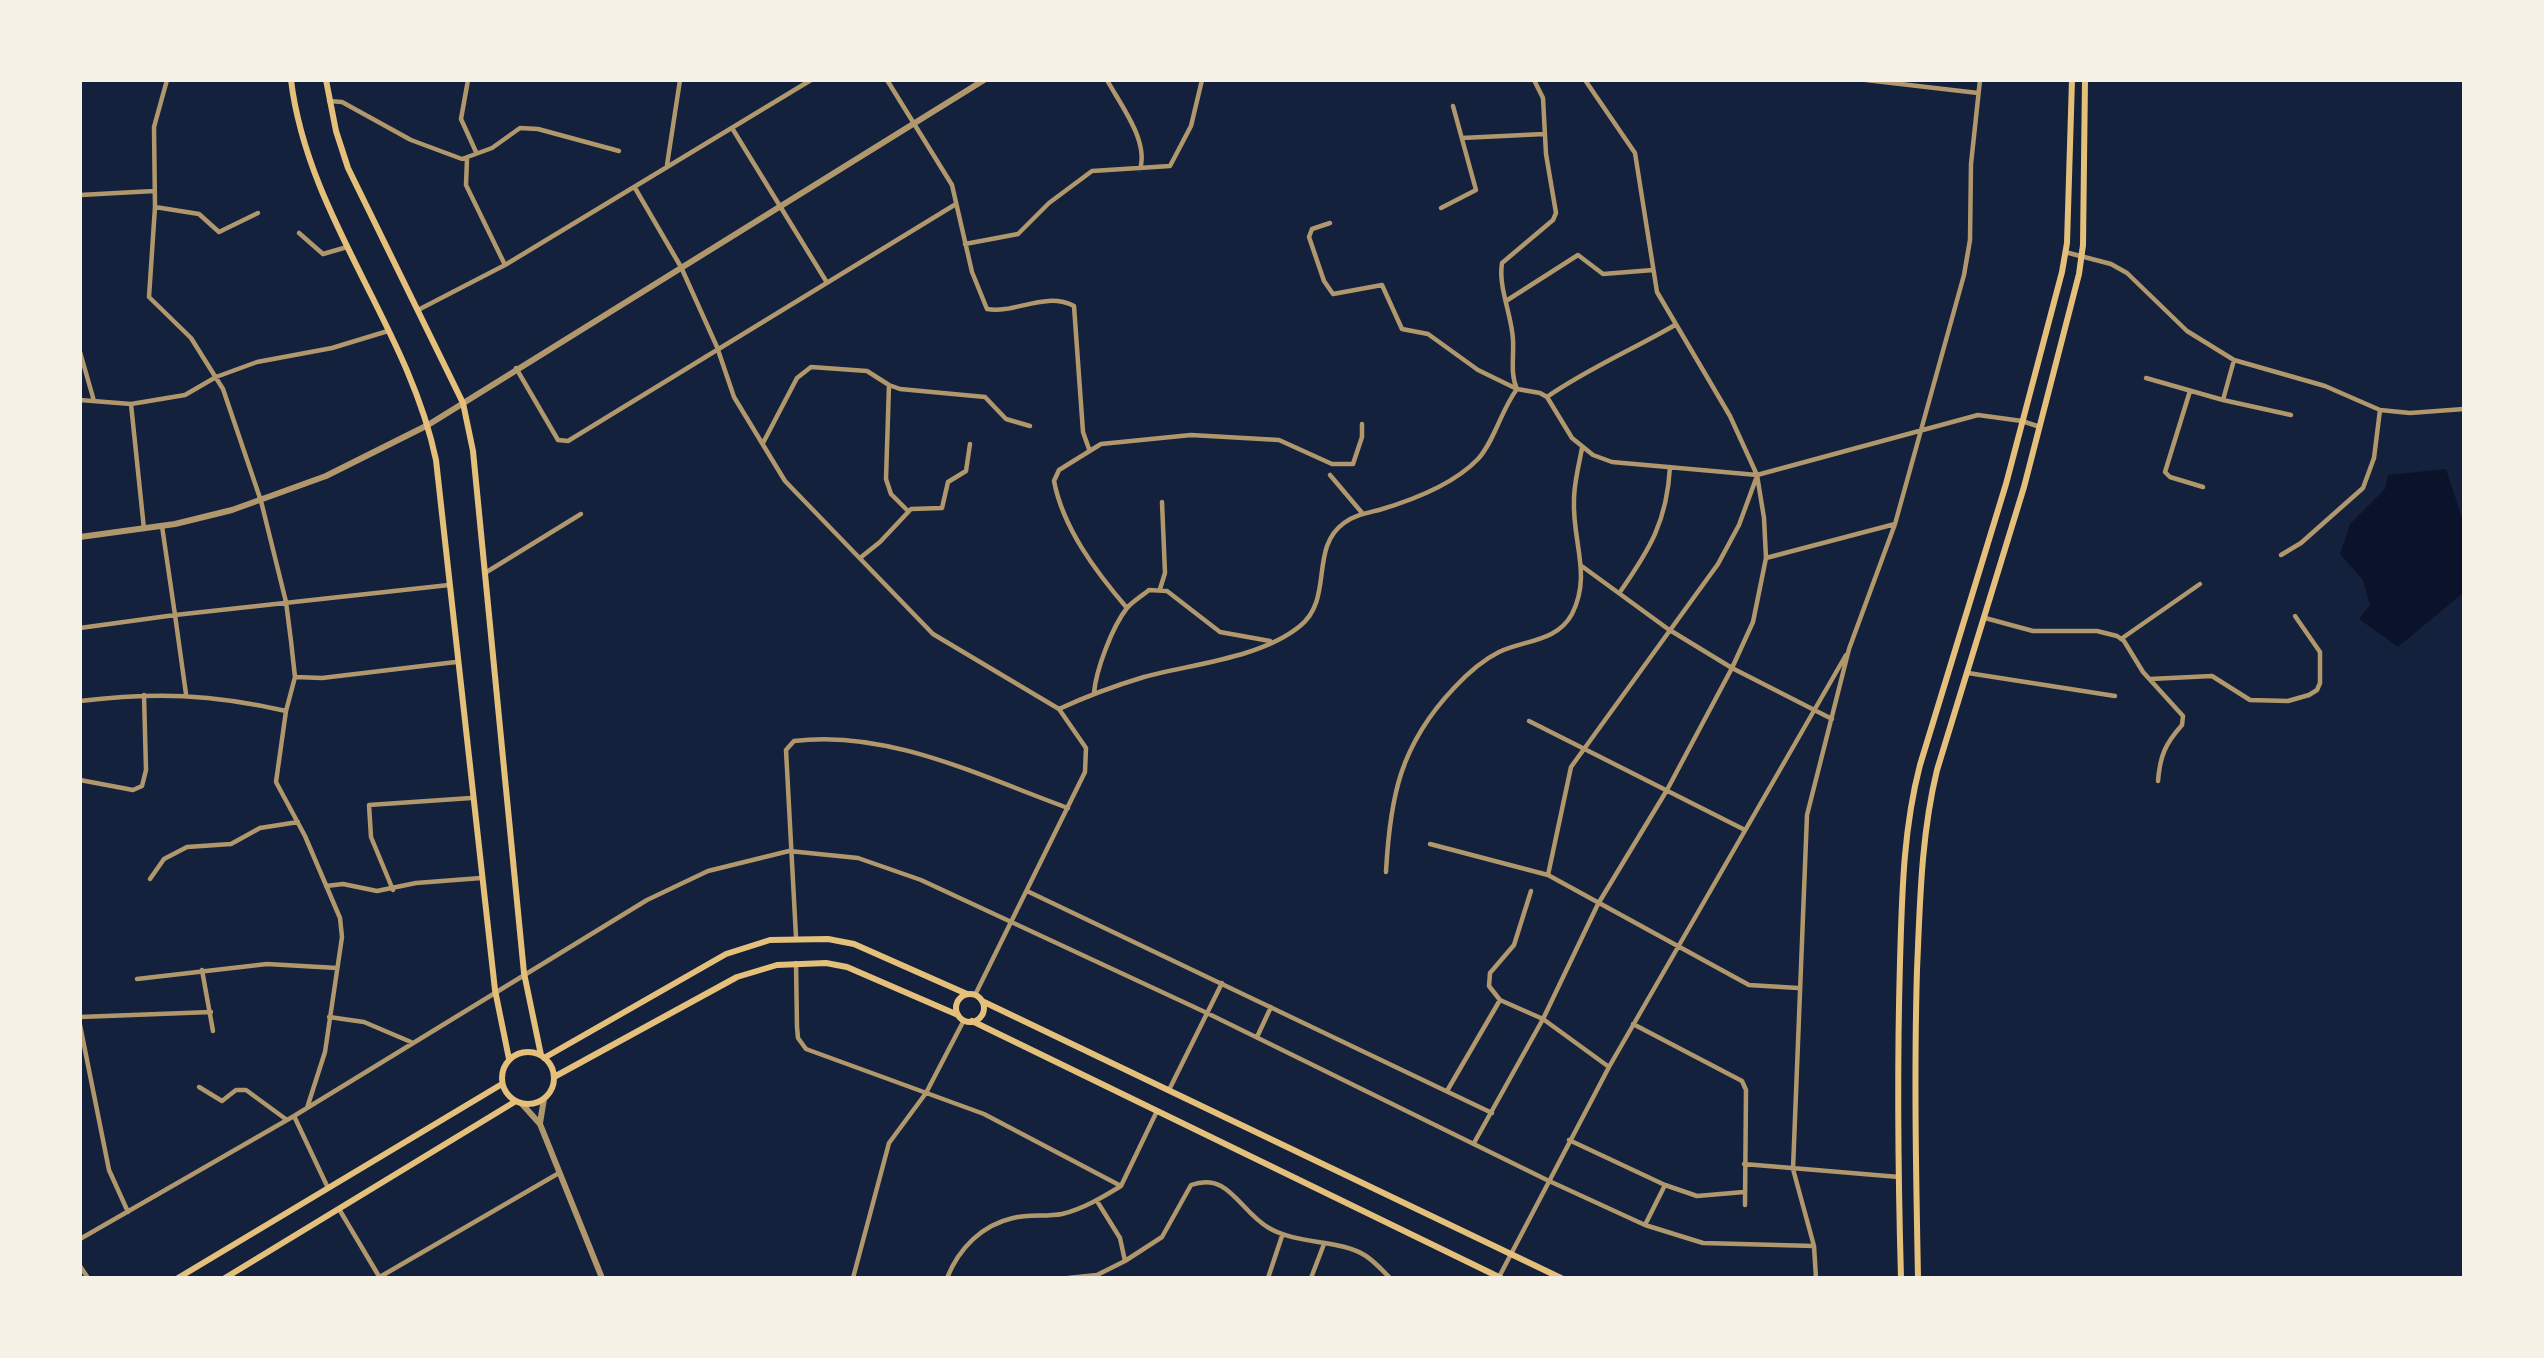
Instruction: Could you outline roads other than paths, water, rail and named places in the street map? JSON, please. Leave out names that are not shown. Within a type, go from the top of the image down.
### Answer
[{"type":"main road","points":[[292,80],[309,159],[428,425],[436,460],[471,798],[495,990],[509,1059]]},
{"type":"main road","points":[[225,1278],[519,1103],[544,1099],[551,1089],[554,1077],[543,1057],[524,973],[473,451],[463,403],[348,168],[329,101],[326,80]]},
{"type":"main road","points":[[1901,1278],[1898,1032],[1903,874],[1909,811],[2022,421],[2065,253],[2071,80]]},
{"type":"main road","points":[[1918,1278],[1914,1071],[1921,871],[1932,792],[2040,427],[2081,257],[2085,80]]},
{"type":"main road","points":[[519,1103],[502,1084],[502,1071],[509,1059],[524,1052],[543,1057],[726,954],[748,945],[796,937],[854,944],[971,994],[1170,1088],[1561,1278]]},
{"type":"main road","points":[[554,1077],[737,976],[796,963],[847,967],[958,1015],[1499,1277]]},
{"type":"main road","points":[[958,1015],[957,1002],[971,994]]},
{"type":"main road","points":[[968,1021],[982,1013],[982,1001]]},
{"type":"main road","points":[[178,1278],[502,1084]]},
{"type":"street","points":[[167,80],[153,127],[156,207],[149,297],[191,338],[223,389],[261,501],[286,602],[295,677],[286,711],[276,782],[299,822],[340,918],[342,937],[325,1052],[307,1108]]},
{"type":"street","points":[[468,80],[461,119],[476,152]]},
{"type":"street","points":[[667,166],[680,80]]},
{"type":"street","points":[[418,310],[505,265],[811,80]]},
{"type":"street","points":[[887,80],[952,185],[965,244],[982,302],[987,309],[996,311],[1024,303],[1053,301],[1074,306],[1083,432],[1089,449]]},
{"type":"street","points":[[80,537],[162,526],[211,516],[261,501],[326,476],[428,425],[984,80]]},
{"type":"street","points":[[1107,80],[1134,131],[1141,153],[1140,169]]},
{"type":"street","points":[[965,244],[1018,234],[1049,203],[1092,171],[1162,169],[1173,164],[1191,126],[1202,80]]},
{"type":"street","points":[[1059,709],[1094,693],[1260,648],[1300,626],[1312,613],[1321,585],[1326,545],[1334,531],[1363,514],[1421,494],[1449,480],[1478,458],[1517,389],[1513,374],[1513,338],[1501,274],[1505,258],[1548,225],[1556,213],[1544,134],[1543,98],[1534,80]]},
{"type":"street","points":[[1474,1143],[1543,1019],[1598,904],[1667,790],[1732,668],[1753,621],[1766,558],[1764,518],[1757,475],[1730,416],[1657,292],[1635,153],[1585,80]]},
{"type":"street","points":[[1866,80],[1978,93]]},
{"type":"street","points":[[1816,1278],[1814,1246],[1793,1168],[1798,988],[1807,815],[1849,649],[1895,524],[1968,257],[1971,164],[1980,80]]},
{"type":"street","points":[[329,101],[342,102],[411,140],[467,159]]},
{"type":"street","points":[[1441,208],[1476,190],[1453,106]]},
{"type":"street","points":[[505,265],[466,185],[467,159],[476,152],[492,148],[511,131],[520,128],[538,129],[619,151]]},
{"type":"street","points":[[732,128],[825,281]]},
{"type":"street","points":[[1462,138],[1544,134]]},
{"type":"street","points":[[635,188],[681,267],[717,347],[734,397],[785,481],[933,634],[1059,709],[1081,740],[1088,756],[1085,772],[1068,808],[971,994]]},
{"type":"street","points":[[80,195],[154,191]]},
{"type":"street","points":[[516,368],[558,440],[568,441],[825,281],[956,204]]},
{"type":"street","points":[[156,207],[199,214],[219,232],[258,214]]},
{"type":"street","points":[[1331,223],[1312,229],[1309,237],[1324,281],[1333,294],[1382,285],[1402,329],[1427,334],[1478,370],[1517,389],[1547,397],[1572,438],[1582,448],[1612,462],[1757,475],[1978,415],[2022,421],[2040,427]]},
{"type":"street","points":[[299,233],[323,254],[347,247]]},
{"type":"street","points":[[2065,253],[2127,273],[2187,331],[2234,360],[2325,386],[2380,410],[2410,413],[2463,410]]},
{"type":"street","points":[[1506,301],[1577,255],[1603,274],[1653,270]]},
{"type":"street","points":[[1547,397],[1581,373],[1630,351],[1675,325]]},
{"type":"street","points":[[80,400],[131,404],[185,394],[216,377],[257,362],[332,348],[388,331]]},
{"type":"street","points":[[80,352],[94,401]]},
{"type":"street","points":[[2223,400],[2234,360]]},
{"type":"street","points":[[763,444],[793,385],[811,367],[867,371],[888,385],[985,397],[1006,419],[1030,426]]},
{"type":"street","points":[[2146,378],[2223,400],[2291,415]]},
{"type":"street","points":[[888,385],[886,479],[891,494],[908,511]]},
{"type":"street","points":[[2190,391],[2165,472],[2170,477],[2203,487]]},
{"type":"street","points":[[131,404],[144,528]]},
{"type":"street","points":[[2281,555],[2301,543],[2363,488],[2374,458],[2380,410]]},
{"type":"street","points":[[1127,608],[1089,557],[1061,510],[1055,474],[1089,449],[1101,444],[1191,435],[1264,438],[1285,442],[1326,462],[1346,465],[1356,462],[1362,424]]},
{"type":"street","points":[[860,558],[880,542],[908,511],[915,508],[942,508],[948,482],[966,471],[970,444]]},
{"type":"street","points":[[1386,872],[1394,796],[1415,736],[1463,678],[1496,653],[1523,642],[1552,636],[1567,622],[1577,603],[1583,568],[1573,500],[1582,448]]},
{"type":"street","points":[[1620,592],[1657,533],[1667,502],[1670,467]]},
{"type":"street","points":[[1330,475],[1363,514]]},
{"type":"street","points":[[1548,875],[1569,774],[1583,747],[1731,542],[1757,475]]},
{"type":"street","points":[[1160,589],[1165,573],[1162,502]]},
{"type":"street","points":[[485,573],[581,514]]},
{"type":"street","points":[[1766,558],[1895,524]]},
{"type":"street","points":[[162,526],[186,694]]},
{"type":"street","points":[[1583,568],[1668,629],[1732,668],[1832,719]]},
{"type":"street","points":[[2121,639],[2200,584]]},
{"type":"street","points":[[80,628],[449,585]]},
{"type":"street","points":[[1094,693],[1101,661],[1127,608],[1149,590],[1167,591],[1220,632],[1270,641]]},
{"type":"street","points":[[2149,679],[2212,676],[2250,701],[2288,701],[2309,695],[2320,683],[2320,652],[2295,616]]},
{"type":"street","points":[[1985,618],[2033,631],[2097,631],[2121,639],[2149,679],[2182,711],[2182,726],[2167,742],[2158,781]]},
{"type":"street","points":[[1499,1277],[1547,1180],[1609,1067],[1743,829],[1849,649]]},
{"type":"street","points":[[295,677],[322,678],[456,662]]},
{"type":"street","points":[[1968,674],[2115,696]]},
{"type":"street","points":[[80,701],[186,694],[235,700],[286,711]]},
{"type":"street","points":[[80,780],[133,790],[142,786],[146,770],[144,695]]},
{"type":"street","points":[[1529,721],[1743,829]]},
{"type":"street","points":[[796,937],[789,851],[786,750],[794,741],[865,741],[938,761],[1068,808]]},
{"type":"street","points":[[393,890],[371,837],[369,805],[471,798]]},
{"type":"street","points":[[150,879],[164,859],[187,847],[230,844],[260,828],[299,822]]},
{"type":"street","points":[[1430,844],[1548,875],[1676,947],[1755,987],[1798,988]]},
{"type":"street","points":[[80,1239],[294,1116],[495,990],[675,886],[708,871],[789,851],[859,858],[921,880],[1207,1013],[1547,1180],[1645,1225],[1703,1244],[1814,1246]]},
{"type":"street","points":[[326,886],[343,884],[377,891],[393,890],[416,883],[481,878]]},
{"type":"street","points":[[1027,891],[1492,1113]]},
{"type":"street","points":[[1531,891],[1514,945],[1490,973],[1489,986],[1500,1000],[1543,1019],[1609,1067]]},
{"type":"street","points":[[796,963],[798,1038],[806,1049],[984,1114],[1121,1186]]},
{"type":"street","points":[[136,979],[267,964],[337,968]]},
{"type":"street","points":[[202,970],[213,1031]]},
{"type":"street","points":[[1170,1088],[1222,983]]},
{"type":"street","points":[[1447,1091],[1500,1000]]},
{"type":"street","points":[[1257,1037],[1271,1007]]},
{"type":"street","points":[[80,1017],[211,1012]]},
{"type":"street","points":[[329,1017],[364,1022],[412,1043]]},
{"type":"street","points":[[853,1278],[890,1143],[926,1093],[968,1021]]},
{"type":"street","points":[[1633,1024],[1742,1081],[1746,1090],[1745,1205]]},
{"type":"street","points":[[80,1025],[109,1170],[128,1212]]},
{"type":"street","points":[[199,1087],[222,1101],[236,1090],[246,1090],[287,1120]]},
{"type":"street","points":[[540,1123],[544,1099]]},
{"type":"street","points":[[519,1103],[540,1123],[602,1278]]},
{"type":"street","points":[[947,1278],[954,1260],[975,1236],[1013,1218],[1062,1214],[1097,1201],[1121,1186],[1157,1111]]},
{"type":"street","points":[[294,1116],[328,1188]]},
{"type":"street","points":[[1569,1140],[1665,1185],[1697,1196],[1744,1192]]},
{"type":"street","points":[[1744,1164],[1899,1177]]},
{"type":"street","points":[[339,1209],[379,1277],[560,1172]]},
{"type":"street","points":[[1068,1278],[1109,1271],[1162,1237],[1191,1185],[1202,1181],[1218,1182],[1262,1224],[1282,1236],[1365,1255],[1390,1278]]},
{"type":"street","points":[[1645,1225],[1665,1185]]},
{"type":"street","points":[[1097,1201],[1120,1238],[1125,1261]]},
{"type":"street","points":[[1268,1278],[1282,1236]]},
{"type":"street","points":[[1311,1278],[1324,1244]]},
{"type":"street","points":[[80,1266],[88,1278]]},
{"type":"street","points":[[1109,1271],[1109,1278]]},
{"type":"water","points":[[2446,469],[2463,521],[2463,593],[2398,647],[2359,619],[2370,605],[2363,580],[2340,554],[2350,524],[2385,489],[2388,475]]}]
